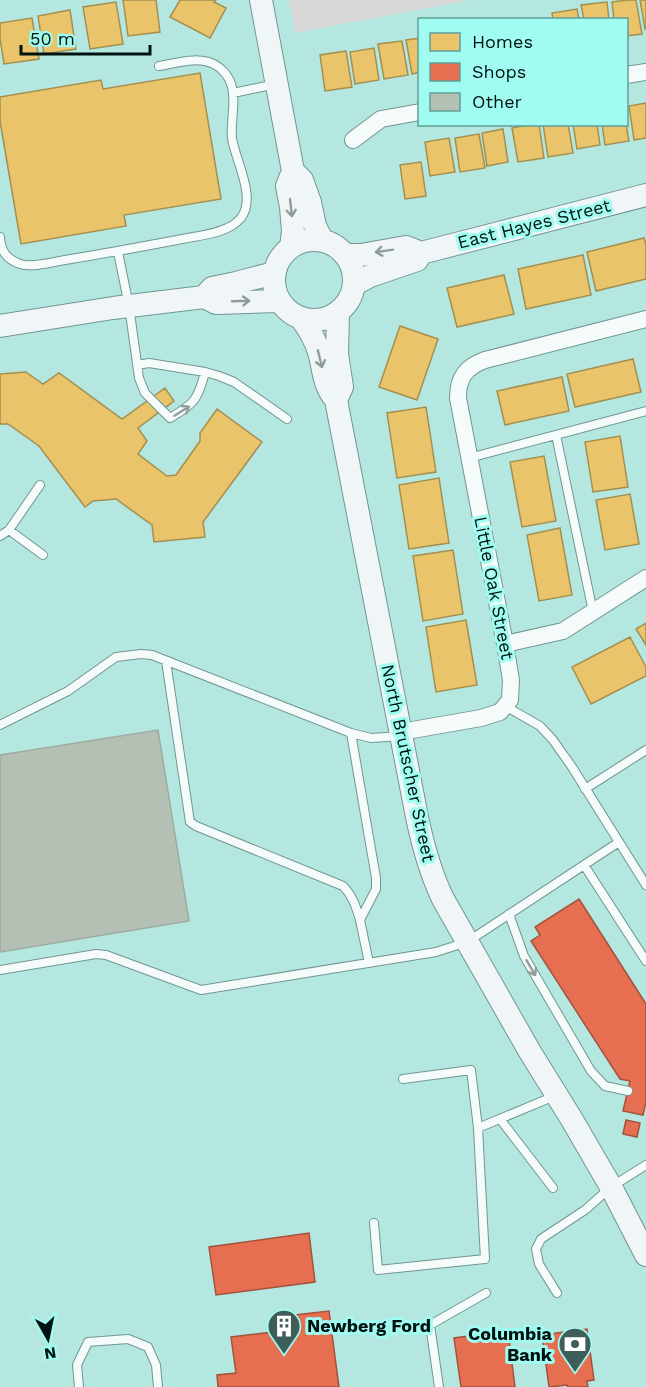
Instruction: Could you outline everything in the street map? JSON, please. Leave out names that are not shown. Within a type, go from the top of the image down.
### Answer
[{"type":"street","points":[[261,0],[293,171],[287,186],[291,207],[291,247]]},
{"type":"street","points":[[628,75],[646,72]]},
{"type":"street","points":[[353,140],[381,119],[418,112]]},
{"type":"street","points":[[293,171],[302,180],[315,226],[322,240]]},
{"type":"street","name":"East Hayes Street","points":[[346,255],[361,255],[406,247],[421,253],[646,195]]},
{"type":"street","points":[[322,240],[331,243],[346,255],[353,269],[355,284],[352,296],[338,313],[314,321],[293,315],[279,301],[274,285],[274,273],[281,257],[291,247],[300,242],[322,240]]},
{"type":"street","name":"East Hayes Street","points":[[355,284],[381,272],[417,260],[421,253]]},
{"type":"street","points":[[204,297],[212,288],[274,273]]},
{"type":"street","points":[[0,326],[204,297],[216,303],[279,301]]},
{"type":"street","name":"North Brutscher Street","points":[[336,400],[342,387],[337,354],[338,313]]},
{"type":"street","name":"North Brutscher Street","points":[[301,318],[311,332],[328,390],[336,400],[401,734],[425,852],[433,879],[442,899],[530,1052],[611,1187],[646,1255]]},
{"type":"street","name":"Little Oak Street","points":[[505,706],[510,700],[511,681],[458,398],[458,387],[463,375],[472,365],[485,360],[646,319]]},
{"type":"street","points":[[505,644],[563,631],[646,578]]},
{"type":"street","points":[[401,734],[481,718],[500,712],[505,706]]},
{"type":"lane","points":[[0,237],[4,261],[22,265],[41,264],[118,252],[213,232],[230,227],[241,218],[246,206],[245,190],[241,166],[233,141],[231,125],[233,93],[229,80],[219,66],[206,61],[192,60],[159,66]]},
{"type":"lane","points":[[233,93],[277,84]]},
{"type":"lane","points":[[118,252],[129,306],[139,378],[146,393],[170,418],[190,406],[200,392],[205,372]]},
{"type":"lane","points":[[137,365],[149,363],[205,372],[234,382],[287,419]]},
{"type":"lane","points":[[469,458],[646,411]]},
{"type":"lane","points":[[556,435],[593,612]]},
{"type":"lane","points":[[0,536],[9,530],[40,485]]},
{"type":"lane","points":[[9,530],[43,555]]},
{"type":"lane","points":[[0,725],[68,691],[116,657],[141,654],[152,655],[351,733],[371,738],[401,734]]},
{"type":"lane","points":[[166,661],[190,822],[343,886],[354,901],[369,963]]},
{"type":"lane","points":[[505,706],[540,726],[553,740],[646,885]]},
{"type":"lane","points":[[351,733],[376,878],[376,889],[360,920]]},
{"type":"lane","points":[[585,789],[646,750]]},
{"type":"lane","points":[[0,970],[96,954],[106,955],[201,990],[436,952],[467,942],[619,843]]},
{"type":"lane","points":[[585,865],[646,962]]},
{"type":"lane","points":[[509,914],[524,956],[591,1071],[605,1086],[628,1091]]},
{"type":"lane","points":[[374,1223],[378,1270],[485,1259],[478,1128],[471,1070],[403,1079]]},
{"type":"lane","points":[[478,1128],[557,1095]]},
{"type":"lane","points":[[500,1119],[553,1188]]},
{"type":"lane","points":[[557,1293],[539,1264],[536,1249],[541,1239],[585,1210],[611,1187],[646,1165]]},
{"type":"lane","points":[[439,1387],[430,1325],[486,1293]]},
{"type":"lane","points":[[79,1387],[77,1365],[88,1342],[128,1339],[148,1347],[156,1365],[158,1387]]},
{"type":"shaded area","points":[[289,0],[470,0],[295,33]]},
{"type":"building: Homes","points":[[123,0],[156,0],[160,32],[128,36]]},
{"type":"building: Homes","points":[[180,0],[216,0],[214,2],[226,8],[210,38],[170,17]]},
{"type":"building: Homes","points":[[636,0],[642,34],[628,36],[628,18],[614,18],[612,2]]},
{"type":"building: Homes","points":[[640,0],[646,0],[646,29],[645,29]]},
{"type":"building: Homes","points":[[116,2],[123,44],[90,49],[83,7]]},
{"type":"building: Homes","points":[[607,2],[609,18],[584,18],[581,5]]},
{"type":"building: Homes","points":[[577,9],[579,18],[553,18],[552,13]]},
{"type":"building: Homes","points":[[70,10],[76,49],[44,54],[38,16]]},
{"type":"building: Homes","points":[[32,18],[39,59],[4,64],[0,23]]},
{"type":"building: Homes","points":[[418,38],[418,72],[412,74],[406,40]]},
{"type":"building: Homes","points":[[402,41],[408,75],[384,79],[378,44]]},
{"type":"building: Homes","points":[[374,48],[379,80],[355,84],[350,52]]},
{"type":"building: Homes","points":[[346,51],[352,87],[325,91],[320,55]]},
{"type":"building: Homes","points":[[200,73],[221,199],[124,215],[126,226],[21,244],[0,121],[0,97],[101,80],[103,89]]},
{"type":"building: Homes","points":[[646,103],[646,138],[634,140],[629,106]]},
{"type":"building: Homes","points":[[539,126],[544,158],[518,162],[512,128]]},
{"type":"building: Homes","points":[[543,126],[568,126],[573,153],[548,157]]},
{"type":"building: Homes","points":[[573,126],[597,126],[600,145],[577,149]]},
{"type":"building: Homes","points":[[602,126],[626,126],[629,141],[605,145]]},
{"type":"building: Homes","points":[[503,129],[508,162],[487,166],[482,133]]},
{"type":"building: Homes","points":[[479,134],[485,168],[460,172],[455,138]]},
{"type":"building: Homes","points":[[449,138],[455,172],[430,176],[425,142]]},
{"type":"building: Homes","points":[[421,162],[426,196],[405,199],[400,165]]},
{"type":"building: Homes","points":[[644,238],[646,279],[596,291],[587,252]]},
{"type":"building: Homes","points":[[583,255],[591,295],[526,309],[518,269]]},
{"type":"building: Homes","points":[[504,275],[514,314],[457,327],[447,288]]},
{"type":"building: Homes","points":[[400,326],[438,339],[417,400],[379,387]]},
{"type":"building: Homes","points":[[633,359],[641,392],[575,407],[567,374]]},
{"type":"building: Homes","points":[[26,372],[43,384],[59,373],[122,419],[165,388],[174,401],[138,428],[147,441],[138,454],[167,476],[176,475],[200,441],[200,433],[217,409],[262,442],[203,522],[205,537],[154,542],[152,525],[116,499],[93,501],[85,507],[39,446],[8,424],[0,424],[0,374]]},
{"type":"building: Homes","points":[[562,377],[569,411],[505,425],[497,391]]},
{"type":"building: Homes","points":[[426,407],[436,472],[397,478],[387,413]]},
{"type":"building: Homes","points":[[620,436],[628,487],[593,492],[585,442]]},
{"type":"building: Homes","points":[[544,456],[556,521],[522,527],[510,462]]},
{"type":"building: Homes","points":[[439,478],[449,543],[409,549],[399,485]]},
{"type":"building: Homes","points":[[630,494],[639,544],[605,550],[596,500]]},
{"type":"building: Homes","points":[[560,528],[572,595],[539,601],[527,535]]},
{"type":"building: Homes","points":[[453,550],[463,614],[423,621],[413,556]]},
{"type":"building: Homes","points":[[466,620],[477,685],[436,692],[426,627]]},
{"type":"building: Homes","points":[[646,623],[646,645],[636,629]]},
{"type":"building: Homes","points":[[630,637],[646,667],[646,676],[591,704],[572,667]]},
{"type":"building: Shops","points":[[579,899],[646,1004],[646,1102],[643,1115],[623,1111],[630,1081],[620,1079],[531,941],[540,935],[535,927]]},
{"type":"building: Shops","points":[[626,1120],[640,1123],[637,1137],[623,1134]]},
{"type":"building: Shops","points":[[309,1233],[315,1282],[216,1295],[209,1247]]},
{"type":"building: Shops","name":"Newberg Ford","points":[[329,1311],[339,1387],[218,1387],[217,1375],[236,1373],[231,1337],[297,1329],[295,1315]]},
{"type":"building: Shops","points":[[587,1329],[594,1380],[587,1381],[588,1387],[568,1387],[567,1385],[549,1387],[542,1335]]},
{"type":"building: Shops","points":[[508,1331],[515,1387],[461,1387],[454,1338]]},
{"type":"building: Other","points":[[158,730],[189,921],[0,952],[0,755]]},
{"type":"place","name":"Newberg Ford","points":[[284,1355]]},
{"type":"place","name":"Columbia Bank","points":[[575,1373]]}]
